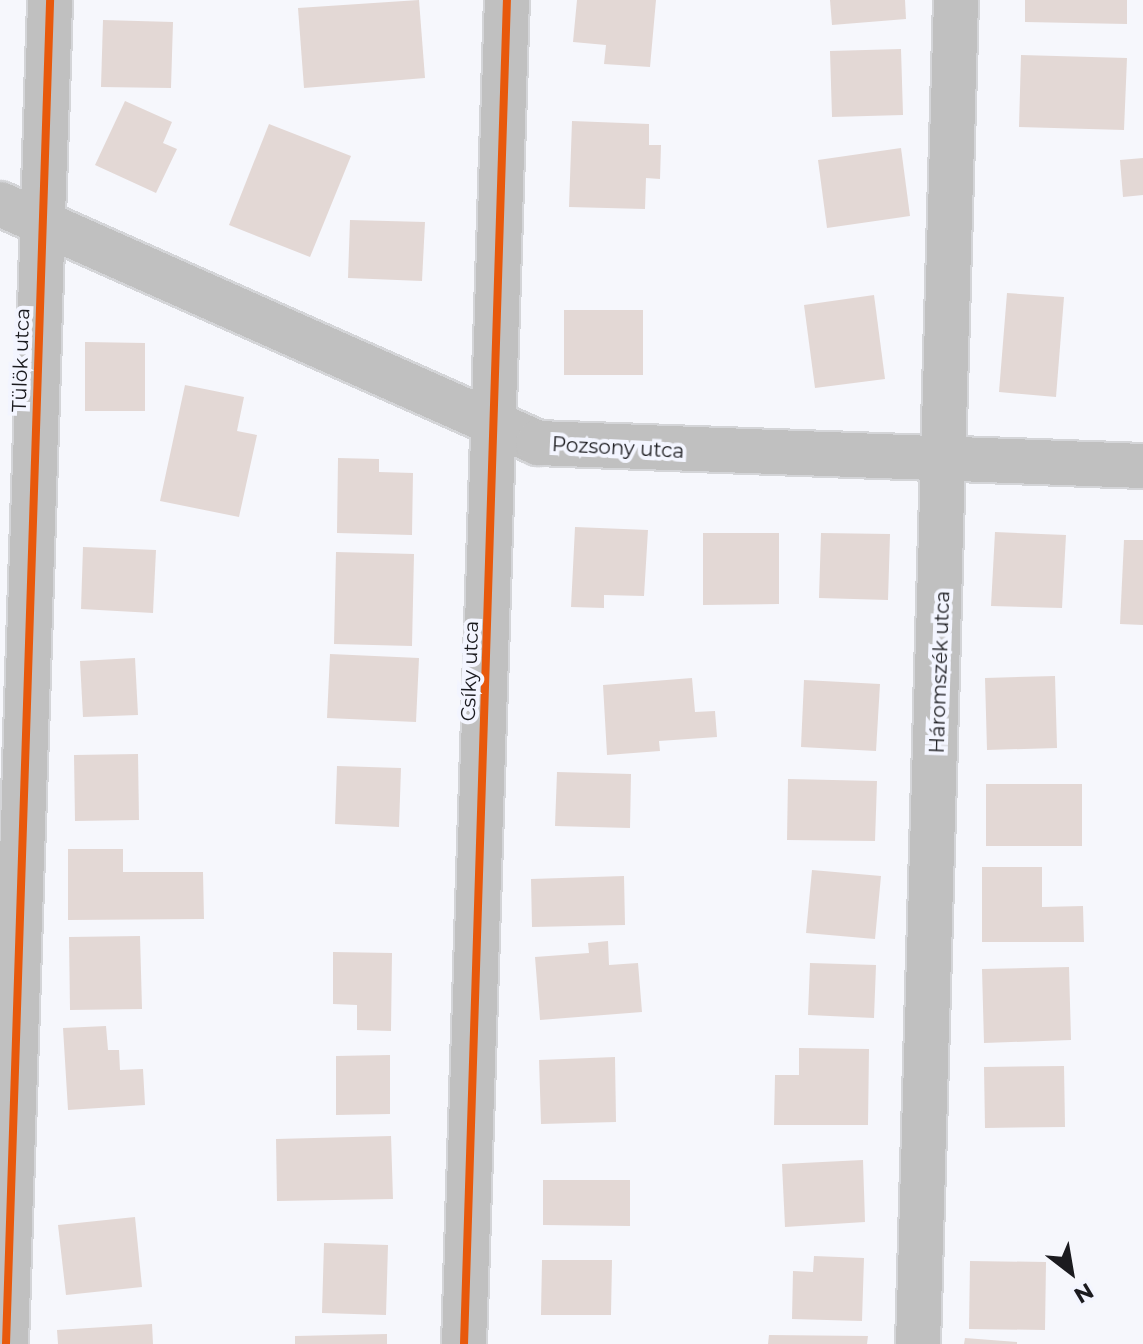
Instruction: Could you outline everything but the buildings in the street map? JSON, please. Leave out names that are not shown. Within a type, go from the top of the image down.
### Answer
[{"type":"street","name":"Tülök utca","points":[[6,1344],[50,0]]},
{"type":"street","name":"Csíky utca","points":[[464,1344],[507,0]]},
{"type":"street","name":"Háromszék utca","points":[[918,1344],[946,460],[956,0]]},
{"type":"street","name":"Pozsony utca","points":[[0,204],[493,423],[563,448],[1143,466]]},
{"type":"cycle path","points":[[6,1344],[50,0]]},
{"type":"cycle path","points":[[464,1344],[507,0]]}]
